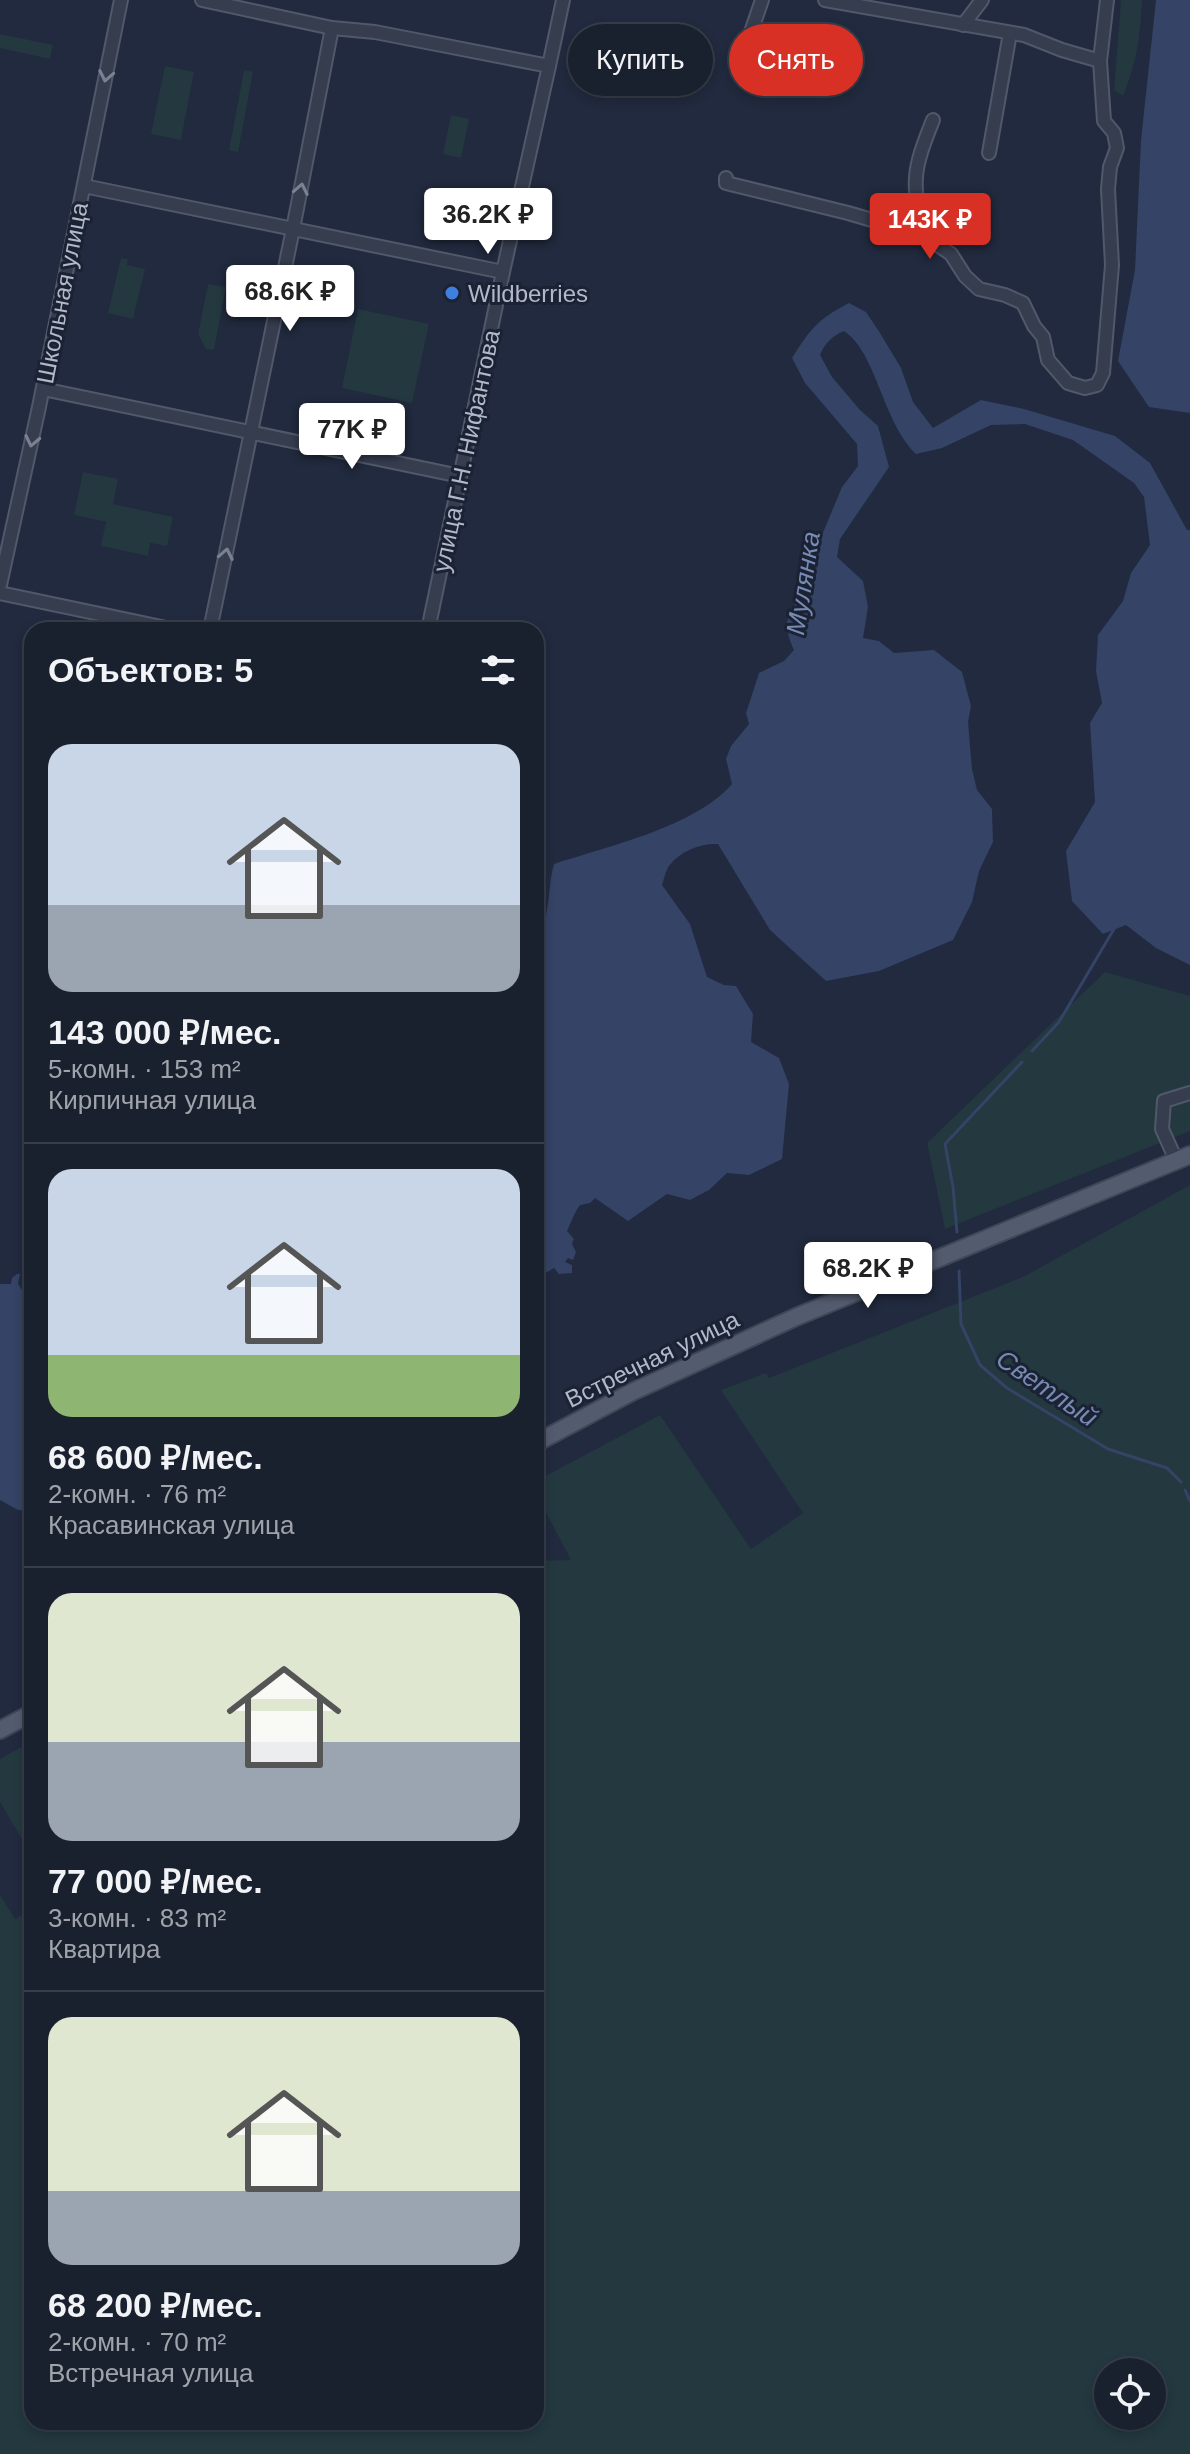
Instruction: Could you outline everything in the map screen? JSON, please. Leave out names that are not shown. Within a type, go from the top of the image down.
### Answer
[{"type":"main road","name":"Встречная улица","points":[[544,1439],[632,1392],[726,1348],[1183,1157]]},
{"type":"main road","points":[[0,1730],[24,1717]]},
{"type":"street","name":"Школьная улица","points":[[0,585],[43,389],[121,0]]},
{"type":"street","points":[[202,0],[332,28],[375,32],[549,66]]},
{"type":"street","name":"улица Г.Н. Нифантова","points":[[430,622],[563,0]]},
{"type":"street","points":[[754,24],[762,0]]},
{"type":"street","points":[[825,0],[1024,35],[1100,61]]},
{"type":"street","points":[[963,25],[982,0]]},
{"type":"street","points":[[726,178],[726,183],[923,235],[951,254],[965,276],[979,289],[1023,303],[1043,337],[1048,360],[1068,383],[1085,388],[1097,385],[1103,373],[1112,265],[1108,189],[1110,167],[1117,148],[1114,133],[1104,121],[1100,61],[1107,0]]},
{"type":"street","points":[[212,622],[332,28]]},
{"type":"street","points":[[989,153],[1010,33]]},
{"type":"street","points":[[923,235],[914,175],[933,120]]},
{"type":"street","points":[[84,186],[503,272]]},
{"type":"street","points":[[43,389],[460,476]]},
{"type":"street","points":[[0,593],[138,622]]},
{"type":"street","points":[[1183,1157],[1162,1129],[1164,1101],[1190,1093]]},
{"type":"shaded area","points":[[1121,0],[1142,0],[1137,49],[1123,96],[1114,90]]},
{"type":"shaded area","points":[[0,34],[53,45],[50,59],[0,48]]},
{"type":"shaded area","points":[[165,66],[194,72],[181,140],[151,134]]},
{"type":"shaded area","points":[[244,70],[253,72],[238,152],[229,150]]},
{"type":"shaded area","points":[[451,115],[469,119],[461,158],[443,154]]},
{"type":"shaded area","points":[[121,258],[128,259],[127,265],[145,269],[133,319],[108,313]]},
{"type":"shaded area","points":[[208,284],[226,287],[214,350],[206,349],[198,334]]},
{"type":"shaded area","points":[[358,309],[429,324],[412,403],[342,388]]},
{"type":"shaded area","points":[[83,472],[118,479],[113,504],[173,517],[167,546],[150,543],[148,556],[101,546],[106,522],[74,515]]},
{"type":"shaded area","points":[[1105,972],[1190,996],[1190,1131],[945,1229],[927,1143]]},
{"type":"shaded area","points":[[1190,1185],[1190,2454],[0,2454],[0,1895],[15,1919],[24,1914],[24,2430],[544,2430],[544,1561],[571,1560],[544,1509],[544,1477],[660,1415],[751,1549],[803,1513],[721,1390],[766,1373],[769,1378],[1023,1277]]},
{"type":"shaded area","points":[[24,1746],[24,1842],[0,1802],[0,1759]]},
{"type":"water","points":[[1156,0],[1190,0],[1190,413],[1149,407],[1118,361],[1135,270],[1141,140]]},
{"type":"water","points":[[849,303],[866,312],[901,368],[913,402],[933,428],[981,400],[1024,409],[1115,436],[1150,463],[1187,530],[1190,530],[1190,965],[1156,948],[1126,925],[1103,934],[1072,901],[1066,851],[1095,802],[1090,723],[1102,703],[1096,671],[1098,635],[1123,601],[1131,573],[1150,545],[1144,497],[1134,483],[1073,440],[1025,424],[991,425],[942,448],[916,454],[895,424],[864,355],[844,331],[829,340],[820,355],[832,377],[878,426],[889,467],[840,539],[837,557],[863,581],[868,607],[863,638],[879,641],[894,653],[934,650],[962,672],[971,706],[968,722],[972,769],[977,790],[992,809],[993,842],[979,871],[972,902],[953,940],[879,971],[826,981],[770,930],[718,844],[691,849],[679,856],[667,870],[662,885],[690,924],[707,977],[724,985],[736,986],[753,1014],[751,1042],[779,1058],[789,1084],[782,1159],[749,1175],[727,1173],[709,1190],[690,1200],[667,1194],[628,1221],[595,1198],[590,1203],[580,1205],[567,1231],[574,1239],[572,1244],[576,1252],[573,1260],[568,1258],[565,1262],[572,1265],[572,1273],[559,1274],[554,1268],[544,1274],[544,916],[554,864],[674,823],[716,799],[732,784],[726,759],[731,746],[749,724],[746,713],[759,673],[784,661],[794,650],[787,629],[789,614],[814,585],[817,547],[842,487],[858,466],[857,444],[805,383],[792,358],[804,339],[829,315]]},
{"type":"water","points":[[20,1274],[18,1284],[24,1289],[24,1510],[0,1500],[0,1284],[11,1284],[12,1278]]},
{"type":"waterway","name":"Светлый","points":[[1032,1051],[1059,1022],[1114,929]]},
{"type":"waterway","name":"Светлый","points":[[957,1232],[945,1144],[1022,1062]]},
{"type":"waterway","name":"Светлый","points":[[959,1271],[961,1324],[980,1365],[1007,1388],[1108,1449],[1167,1468],[1181,1482]]},
{"type":"waterway","points":[[1185,1490],[1190,1501]]},
{"type":"place","name":"Wildberries","points":[[452,293]]},
{"type":"water label","name":"Мулянка","points":[[803,583]]}]
